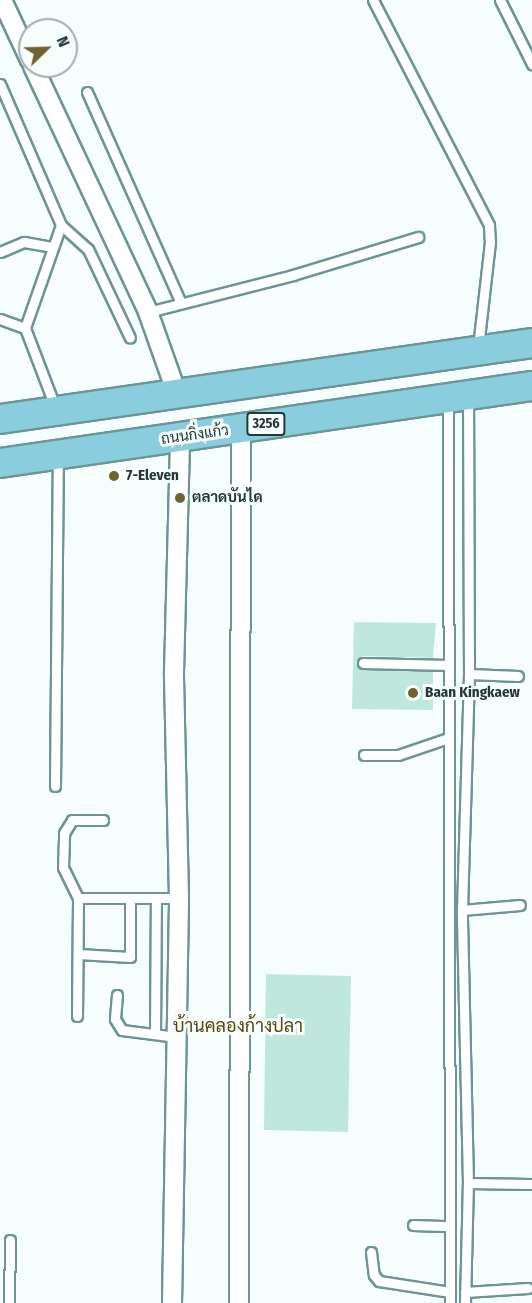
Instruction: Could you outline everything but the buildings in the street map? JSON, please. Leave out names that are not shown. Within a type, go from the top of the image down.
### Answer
[{"type":"main road","points":[[0,419],[532,343]]},
{"type":"main road","name":"ถนนกิ่งแก้ว","points":[[0,463],[532,386]]},
{"type":"street","points":[[2,0],[18,34]]},
{"type":"street","points":[[39,78],[148,312],[177,394]]},
{"type":"street","points":[[239,1303],[241,428]]},
{"type":"street","points":[[172,1303],[179,898],[174,672],[180,437]]},
{"type":"lane","points":[[374,0],[486,217],[490,242],[477,351]]},
{"type":"lane","points":[[500,0],[532,64]]},
{"type":"lane","points":[[0,84],[61,225],[88,249],[130,338]]},
{"type":"lane","points":[[87,92],[181,303]]},
{"type":"lane","points":[[57,411],[26,328],[61,225]]},
{"type":"lane","points":[[148,312],[293,275],[418,237]]},
{"type":"lane","points":[[0,252],[24,242],[52,247]]},
{"type":"lane","points":[[0,319],[26,328]]},
{"type":"lane","points":[[450,1303],[448,738],[458,397]]},
{"type":"lane","points":[[458,397],[469,674],[462,910],[468,1183],[465,1303]]},
{"type":"lane","points":[[55,786],[58,454]]},
{"type":"lane","points":[[363,663],[449,665]]},
{"type":"lane","points":[[469,674],[518,676]]},
{"type":"lane","points":[[364,755],[398,755],[448,738]]},
{"type":"lane","points":[[77,1016],[78,898],[63,867],[64,833],[72,820],[103,820]]},
{"type":"lane","points":[[78,898],[179,898]]},
{"type":"lane","points":[[78,954],[130,957],[130,898]]},
{"type":"lane","points":[[155,1034],[156,898]]},
{"type":"lane","points":[[462,910],[520,905]]},
{"type":"lane","points":[[117,995],[117,1026],[177,1036]]},
{"type":"lane","points":[[468,1183],[530,1184]]},
{"type":"lane","points":[[413,1225],[450,1226]]},
{"type":"lane","points":[[9,1303],[10,1240]]},
{"type":"lane","points":[[371,1252],[374,1275],[379,1281],[450,1292]]},
{"type":"lane","points":[[465,1292],[528,1288]]},
{"type":"place","name":"7-Eleven","points":[[114,476]]},
{"type":"place","name":"ตลาดบันได","points":[[180,498]]},
{"type":"place","name":"Baan Kingkaew","points":[[413,693]]},
{"type":"district","name":"บ้านคลองก้างปลา","points":[[238,1026]]}]
